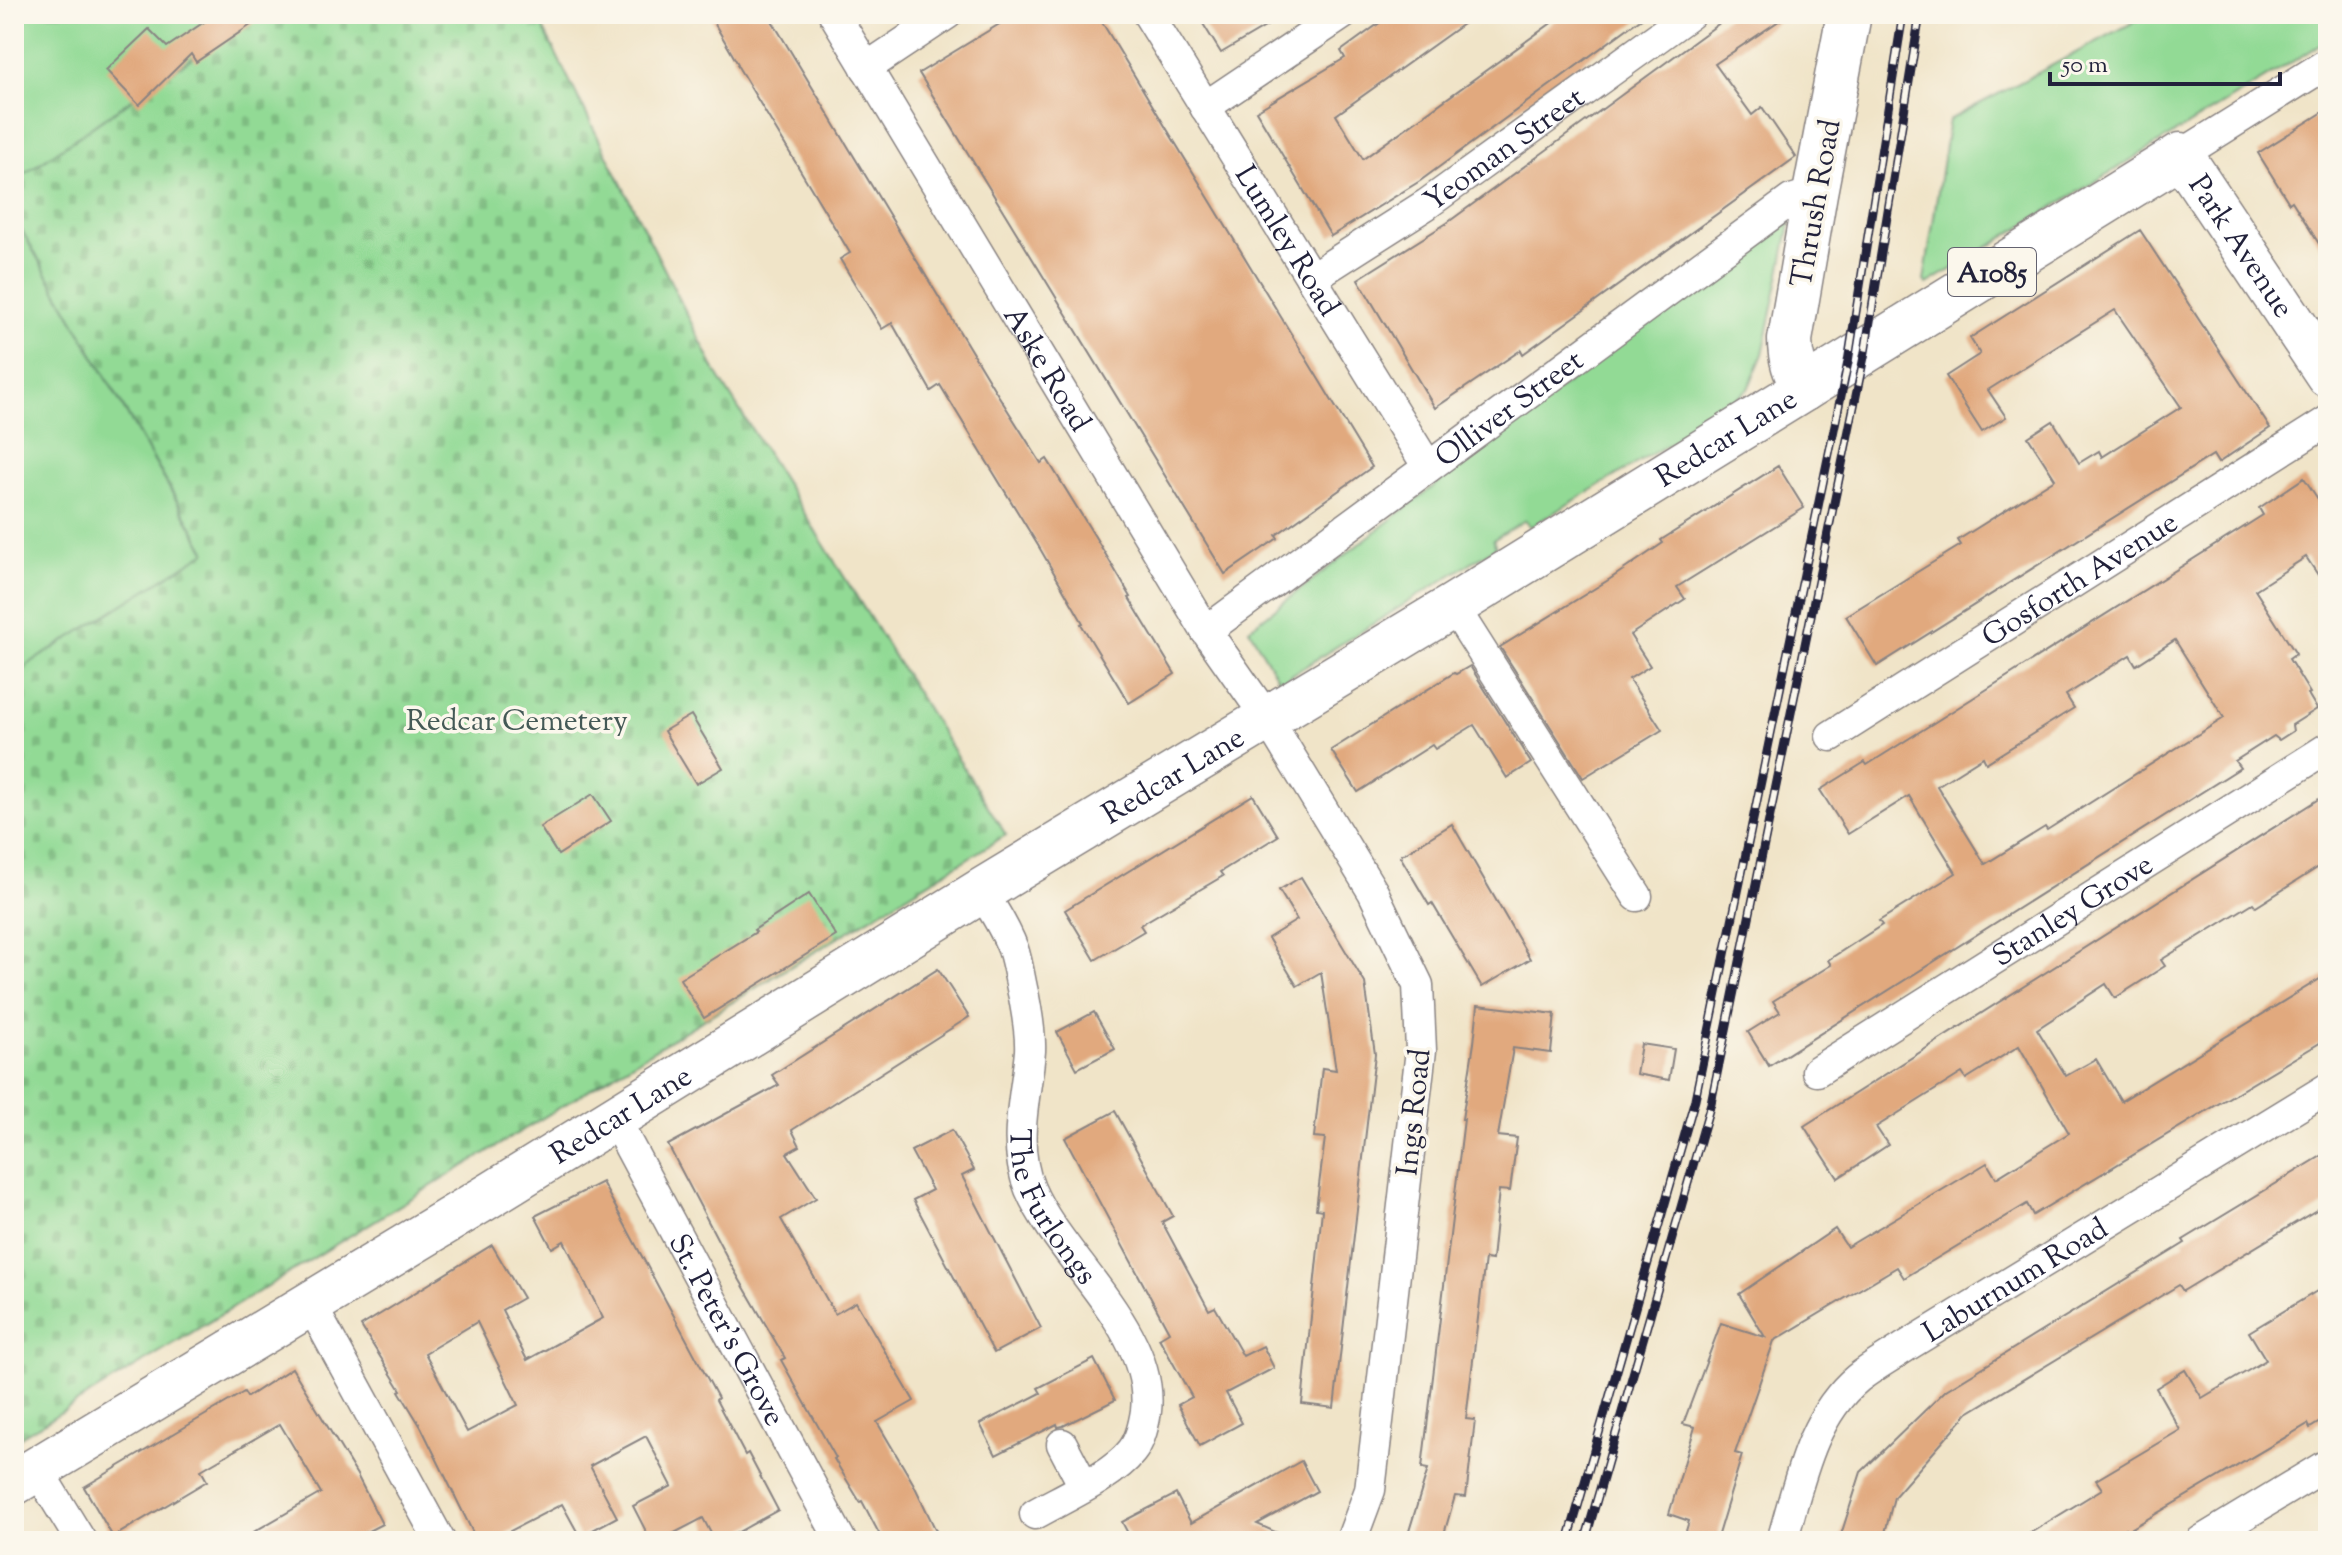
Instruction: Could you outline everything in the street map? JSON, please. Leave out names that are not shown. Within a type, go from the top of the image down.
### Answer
[{"type":"main road","name":"Thrush Road","points":[[1804,389],[1790,356],[1803,197],[1849,14]]},
{"type":"main road","name":"Park Avenue","points":[[2181,155],[2328,375]]},
{"type":"main road","name":"Redcar Lane","points":[[26,1476],[1453,606],[2181,155]]},
{"type":"street","name":"Aske Road","points":[[834,14],[1206,631],[1267,718]]},
{"type":"street","points":[[866,68],[947,14]]},
{"type":"street","name":"Lumley Road","points":[[1148,14],[1428,467]]},
{"type":"street","points":[[1205,107],[1343,14]]},
{"type":"street","name":"Yeoman Street","points":[[1311,278],[1427,204],[1690,14]]},
{"type":"street","name":"Redcar Lane","points":[[2181,155],[2328,63]]},
{"type":"street","name":"Olliver Street","points":[[1206,631],[1803,197]]},
{"type":"street","name":"Gosforth Avenue","points":[[1831,736],[2328,421]]},
{"type":"street","points":[[1453,606],[1637,896]]},
{"type":"street","name":"Ings Road","points":[[1267,718],[1373,892],[1418,985],[1421,1050],[1370,1490],[1351,1541]]},
{"type":"street","name":"Stanley Grove","points":[[1817,1071],[2328,748]]},
{"type":"street","name":"The Furlongs","points":[[981,891],[999,918],[1013,951],[1027,1013],[1030,1048],[1019,1130],[1021,1156],[1029,1187],[1043,1215],[1115,1315],[1130,1341],[1145,1379],[1146,1413],[1133,1450],[1118,1465],[1035,1514]]},
{"type":"street","name":"Laburnum Road","points":[[1782,1541],[1809,1449],[1830,1409],[1858,1379],[1905,1347],[2328,1088]]},
{"type":"street","name":"St. Peter's Grove","points":[[614,1118],[841,1541]]},
{"type":"street","points":[[310,1303],[440,1541]]},
{"type":"street","points":[[1062,1444],[1084,1486]]},
{"type":"street","points":[[2208,1539],[2328,1464]]},
{"type":"street","points":[[26,1476],[81,1541]]},
{"type":"green space","points":[[14,14],[255,14],[14,181]]},
{"type":"green space","name":"Redcar Cemetery","points":[[255,14],[536,14],[717,374],[1006,835],[14,1441],[14,673],[206,551],[14,217],[14,181]]},
{"type":"green space","points":[[2154,14],[2158,19],[2168,14],[2328,14],[2328,40],[1927,284],[1924,281],[1949,120]]},
{"type":"green space","points":[[14,217],[206,552],[14,673]]},
{"type":"green space","points":[[1791,220],[1763,354],[1748,389],[1717,415],[1530,527],[1525,520],[1493,540],[1496,547],[1280,682],[1249,629],[1741,249]]},
{"type":"building","points":[[216,14],[267,14],[196,62],[191,54],[139,105],[106,70],[149,29],[167,47]]},
{"type":"building","points":[[709,14],[768,14],[993,387],[1041,463],[1047,459],[1175,674],[1129,703],[940,385],[931,391],[892,323],[882,329],[840,259],[850,253]]},
{"type":"building","points":[[1016,14],[1097,14],[1372,467],[1225,574],[919,73]]},
{"type":"building","points":[[1197,14],[1287,14],[1221,53]]},
{"type":"building","points":[[1392,14],[1477,14],[1336,115],[1363,159],[1564,14],[1647,14],[1420,181],[1331,236],[1256,111],[1345,58],[1341,51]]},
{"type":"building","points":[[1732,14],[1789,14],[1715,64],[1752,115],[1762,107],[1796,157],[1523,354],[1521,350],[1435,408],[1358,279],[1447,223]]},
{"type":"building","points":[[2328,109],[2328,258],[2258,153]]},
{"type":"building","points":[[2140,230],[2270,428],[2218,463],[2213,455],[1877,666],[1846,616],[1961,545],[1958,540],[2055,479],[2028,437],[2053,421],[2079,463],[2099,451],[2102,457],[2181,407],[2115,310],[1988,390],[2006,417],[1982,432],[1946,376],[1980,354],[1970,338]]},
{"type":"building","points":[[1778,466],[1804,508],[1677,587],[1685,599],[1630,635],[1650,666],[1629,679],[1662,730],[1583,778],[1500,647],[1610,579],[1663,543],[1661,540]]},
{"type":"building","points":[[2304,478],[2328,514],[2328,590],[2306,557],[2255,590],[2296,654],[2289,659],[2317,709],[2292,725],[2293,731],[2279,740],[2274,736],[2235,761],[2240,768],[1769,1066],[1748,1032],[1780,1012],[1773,1001],[1831,965],[1828,960],[1882,925],[1879,921],[1956,873],[1909,796],[1848,834],[1820,790],[1865,762],[1867,765],[2263,515],[2259,508]],"holes":[[[2175,640],[2224,718],[2047,830],[2045,827],[1985,864],[1937,786],[1983,757],[1986,763],[2074,708],[2066,695],[2130,655],[2136,665]]]},
{"type":"building","points":[[1470,666],[1531,763],[1507,778],[1474,725],[1435,749],[1432,745],[1358,792],[1331,750]]},
{"type":"building","points":[[691,715],[723,768],[696,784],[664,731]]},
{"type":"building","points":[[2328,793],[2328,861],[2256,907],[2253,903],[2161,960],[2165,966],[2115,998],[2106,984],[2037,1029],[2066,1076],[2096,1059],[2121,1101],[2328,974],[2328,1038],[2033,1215],[2027,1204],[1904,1278],[1897,1267],[1774,1341],[1735,1453],[1742,1455],[1716,1541],[1683,1541],[1689,1521],[1669,1514],[1695,1427],[1683,1424],[1721,1323],[1765,1337],[1739,1294],[1835,1229],[1847,1247],[1987,1163],[1996,1178],[2069,1133],[2019,1046],[1966,1079],[1962,1073],[1876,1127],[1888,1145],[1838,1178],[1804,1126]]},
{"type":"building","points":[[593,794],[611,821],[558,855],[540,827]]},
{"type":"building","points":[[1253,795],[1278,836],[1220,872],[1223,876],[1140,925],[1144,931],[1095,960],[1065,910]]},
{"type":"building","points":[[1452,824],[1530,959],[1482,987],[1400,856]]},
{"type":"building","points":[[1301,877],[1365,983],[1375,1054],[1334,1408],[1302,1404],[1322,1210],[1316,1209],[1325,1138],[1314,1137],[1322,1068],[1336,1070],[1321,972],[1297,986],[1268,938],[1297,920],[1279,890]]},
{"type":"building","points":[[809,894],[836,936],[704,1018],[680,979],[756,932],[754,930]]},
{"type":"building","points":[[938,969],[969,1017],[792,1130],[800,1146],[787,1153],[816,1198],[781,1219],[835,1314],[856,1302],[914,1401],[877,1422],[913,1483],[941,1541],[883,1541],[862,1501],[834,1459],[781,1360],[785,1358],[730,1263],[668,1145],[779,1085],[772,1075]]},
{"type":"building","points":[[1478,1005],[1555,1014],[1551,1053],[1513,1048],[1498,1136],[1517,1138],[1510,1191],[1499,1190],[1492,1260],[1485,1259],[1466,1419],[1475,1420],[1466,1497],[1455,1496],[1442,1541],[1406,1541],[1428,1469],[1422,1468]]},
{"type":"building","points":[[1094,1012],[1115,1049],[1077,1069],[1057,1032]]},
{"type":"building","points":[[1641,1044],[1674,1049],[1669,1080],[1636,1074]]},
{"type":"building","points":[[1115,1111],[1173,1216],[1162,1222],[1209,1310],[1215,1307],[1243,1356],[1263,1346],[1274,1368],[1226,1393],[1242,1423],[1200,1446],[1178,1405],[1192,1397],[1159,1338],[1169,1332],[1065,1138]]},
{"type":"building","points":[[952,1130],[974,1170],[962,1176],[1041,1328],[994,1353],[913,1200],[932,1190],[911,1151]]},
{"type":"building","points":[[2328,1152],[2328,1203],[2183,1291],[2179,1285],[1968,1413],[1894,1497],[1883,1541],[1839,1541],[1861,1472],[1946,1390]]},
{"type":"building","points":[[602,1182],[718,1398],[716,1400],[745,1455],[748,1453],[778,1510],[722,1541],[715,1541],[703,1518],[659,1541],[651,1541],[633,1506],[672,1486],[646,1436],[590,1466],[617,1517],[580,1537],[562,1504],[491,1541],[477,1541],[421,1427],[361,1326],[492,1245],[523,1298],[502,1310],[527,1360],[603,1318],[564,1241],[552,1248],[535,1216]],"holes":[[[477,1322],[518,1405],[467,1432],[425,1353]]]},
{"type":"building","points":[[2317,1291],[2328,1309],[2328,1417],[2310,1428],[2308,1424],[2127,1531],[2125,1528],[2104,1541],[2017,1541],[2102,1489],[2096,1480],[2180,1430],[2156,1388],[2185,1370],[2202,1398],[2266,1360],[2249,1332]]},
{"type":"building","points":[[1094,1359],[1115,1400],[1063,1426],[1058,1427],[1057,1424],[996,1455],[980,1424],[1041,1393],[1038,1388]]},
{"type":"building","points":[[292,1368],[357,1475],[382,1524],[349,1541],[238,1541],[321,1493],[280,1424],[201,1470],[207,1481],[113,1537],[84,1487],[244,1392],[247,1397]]},
{"type":"building","points":[[1301,1461],[1317,1491],[1257,1524],[1296,1541],[1132,1541],[1122,1522],[1176,1494],[1191,1523]]},
{"type":"railway","points":[[1568,1541],[1695,1099],[1848,362],[1903,14]]},
{"type":"railway","points":[[1585,1541],[1711,1103],[1865,352],[1920,14]]}]
